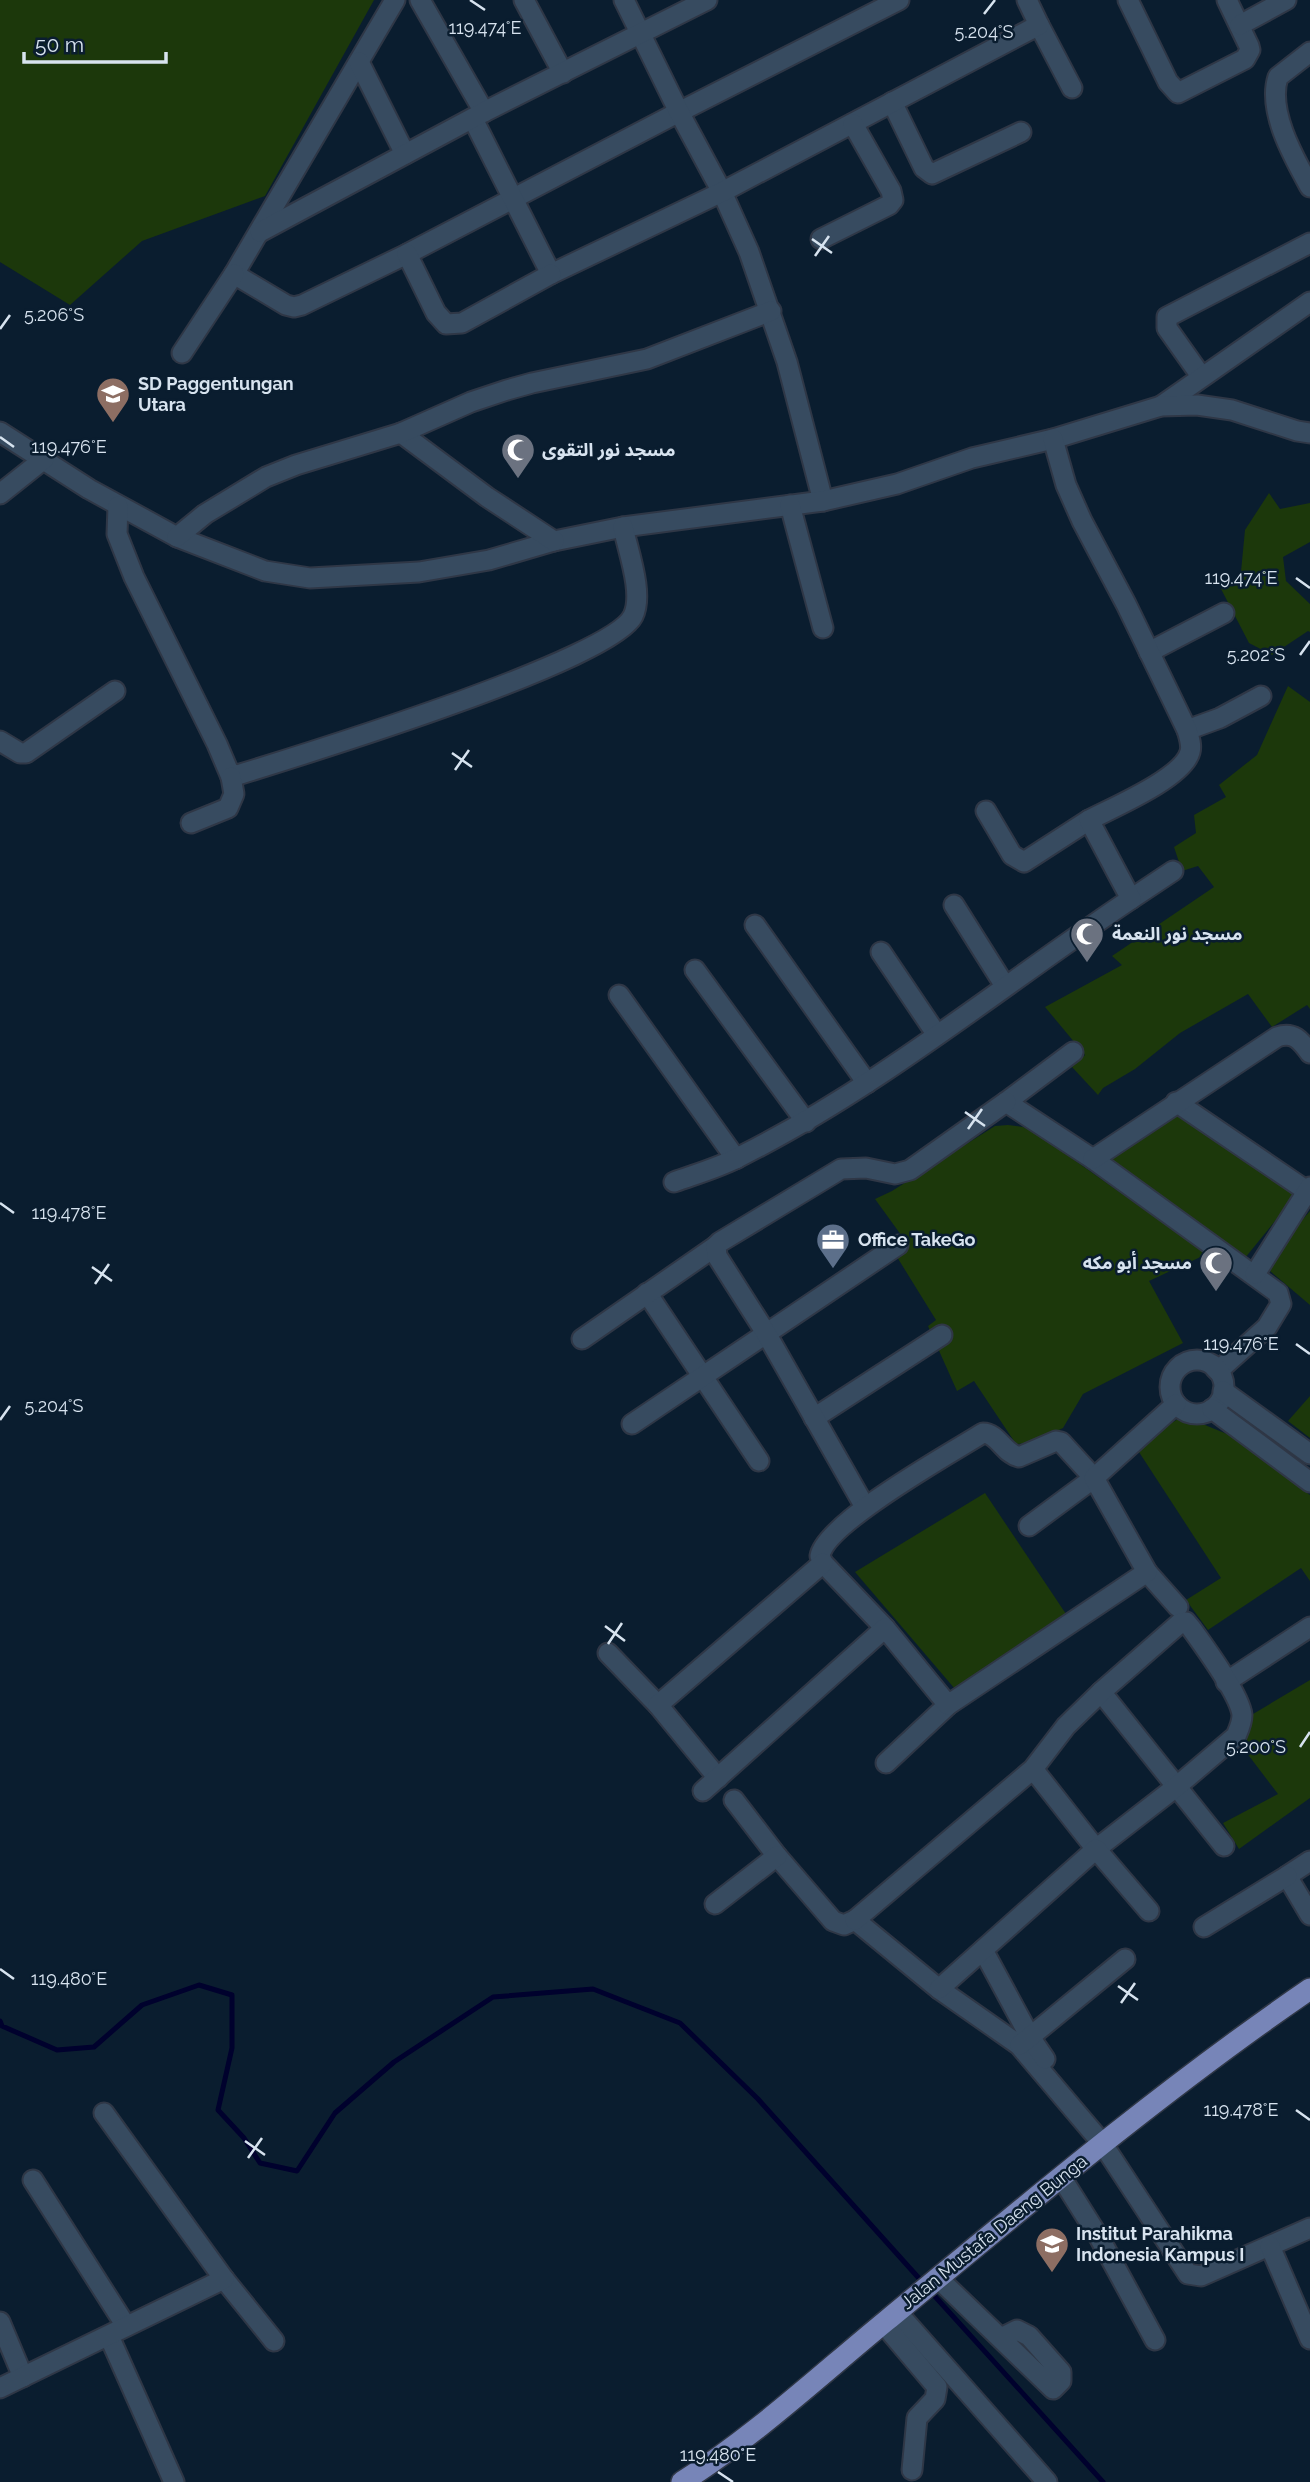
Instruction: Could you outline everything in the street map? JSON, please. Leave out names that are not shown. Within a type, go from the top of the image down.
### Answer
[{"type":"main road","name":"Jalan Mustafa Daeng Bunga","points":[[682,2482],[776,2413],[1102,2143],[1234,2041],[1310,1989]]},
{"type":"street","points":[[182,353],[259,233],[395,0]]},
{"type":"street","points":[[420,0],[479,115],[513,198],[551,274]]},
{"type":"street","points":[[524,0],[563,72]]},
{"type":"street","points":[[624,0],[722,192],[749,252],[787,362],[823,501]]},
{"type":"street","points":[[259,233],[479,115],[707,0]]},
{"type":"street","points":[[234,274],[286,305],[298,307],[407,254],[899,0]]},
{"type":"street","points":[[1027,0],[1072,88]]},
{"type":"street","points":[[1128,0],[1168,82],[1178,93],[1245,59],[1250,50],[1227,0]]},
{"type":"street","points":[[1240,25],[1286,0]]},
{"type":"street","points":[[407,254],[436,313],[446,324],[462,323],[551,274],[722,192],[1040,25]]},
{"type":"street","points":[[1310,52],[1278,77],[1274,98],[1278,117],[1310,187]]},
{"type":"street","points":[[359,61],[405,154]]},
{"type":"street","points":[[892,102],[925,168],[932,174],[1021,132]]},
{"type":"street","points":[[821,239],[889,205],[893,200],[891,191],[853,124]]},
{"type":"street","points":[[1201,376],[1167,328],[1167,317],[1310,243]]},
{"type":"street","points":[[1161,406],[1310,302]]},
{"type":"street","points":[[177,537],[205,514],[267,477],[333,452],[401,433],[483,398],[532,383],[647,359],[771,311]]},
{"type":"street","points":[[0,432],[118,506],[177,537],[265,571],[310,578],[419,572],[489,560],[555,541],[623,527],[823,501],[897,484],[972,458],[1053,439],[1161,406],[1197,405],[1232,410],[1310,433]]},
{"type":"street","points":[[401,433],[487,497],[555,541]]},
{"type":"street","points":[[986,811],[1012,855],[1024,862],[1089,820],[1178,771],[1189,755],[1191,746],[1187,730],[1126,604],[1082,521],[1066,485],[1053,439]]},
{"type":"street","points":[[0,494],[44,459]]},
{"type":"street","points":[[790,505],[823,628]]},
{"type":"street","points":[[118,506],[117,534],[134,577],[206,719],[231,777],[234,794],[228,808],[191,823]]},
{"type":"street","points":[[231,777],[494,689],[600,642],[624,627],[634,614],[637,592],[623,527]]},
{"type":"street","points":[[1149,652],[1224,612]]},
{"type":"street","points":[[0,741],[20,753],[26,753],[115,691]]},
{"type":"street","points":[[1187,730],[1220,718],[1262,696]]},
{"type":"street","points":[[1089,820],[1131,899]]},
{"type":"street","points":[[674,1182],[736,1159],[806,1122],[867,1083],[1173,871]]},
{"type":"street","points":[[954,905],[1005,986]]},
{"type":"street","points":[[755,925],[867,1083]]},
{"type":"street","points":[[881,952],[937,1035]]},
{"type":"street","points":[[695,970],[806,1122]]},
{"type":"street","points":[[619,995],[736,1159]]},
{"type":"street","points":[[1093,1159],[1285,1034],[1294,1035],[1310,1053]]},
{"type":"street","points":[[582,1339],[720,1242],[841,1169],[866,1168],[895,1174],[910,1170],[1073,1052]]},
{"type":"street","points":[[1006,1102],[1093,1159],[1278,1293],[1281,1304],[1267,1327],[1218,1371],[1215,1368],[1209,1363],[1195,1360],[1177,1370],[1170,1383],[1176,1404],[1188,1413],[1196,1414],[1212,1409],[1220,1401],[1223,1391],[1223,1380],[1215,1368]]},
{"type":"street","points":[[1177,1102],[1308,1189],[1255,1274]]},
{"type":"street","points":[[632,1424],[898,1245]]},
{"type":"street","points":[[716,1246],[717,1256],[766,1332],[865,1507]]},
{"type":"street","points":[[647,1293],[758,1461]]},
{"type":"street","points":[[814,1418],[942,1335]]},
{"type":"street","points":[[1223,1391],[1310,1454]]},
{"type":"street","points":[[1029,1527],[1094,1478],[1176,1404]]},
{"type":"street","points":[[1212,1409],[1310,1482]]},
{"type":"street","points":[[948,1705],[885,1628],[823,1563],[820,1556],[823,1545],[865,1507],[986,1432],[993,1435],[1009,1454],[1019,1457],[1056,1441],[1061,1442],[1094,1478],[1147,1572],[1178,1607]]},
{"type":"street","points":[[658,1705],[823,1563]]},
{"type":"street","points":[[886,1763],[948,1705],[1147,1572]]},
{"type":"street","points":[[734,1800],[777,1856],[833,1921],[844,1925],[855,1920],[1033,1769],[1066,1726],[1101,1692],[1180,1623],[1186,1622],[1226,1682],[1241,1710],[1236,1736],[1096,1849],[939,1989]]},
{"type":"street","points":[[1226,1682],[1310,1627]]},
{"type":"street","points":[[608,1653],[658,1705],[710,1784],[885,1628]]},
{"type":"street","points":[[1101,1692],[1224,1846]]},
{"type":"street","points":[[1033,1769],[1149,1911]]},
{"type":"street","points":[[715,1904],[777,1856]]},
{"type":"street","points":[[1204,1927],[1310,1861]]},
{"type":"street","points":[[1287,1876],[1310,1915]]},
{"type":"street","points":[[855,1920],[939,1989],[1024,2041]]},
{"type":"street","points":[[983,1951],[1024,2041],[1102,2143],[1188,2274],[1201,2276],[1310,2228]]},
{"type":"street","points":[[1024,2041],[1125,1959]]},
{"type":"street","points":[[104,2113],[224,2279],[274,2340]]},
{"type":"street","points":[[1061,2177],[1100,2239],[1155,2340]]},
{"type":"street","points":[[33,2180],[117,2331],[174,2482]]},
{"type":"street","points":[[1270,2246],[1310,2339]]},
{"type":"street","points":[[0,2388],[224,2279]]},
{"type":"street","points":[[937,2281],[1001,2338]]},
{"type":"street","points":[[895,2314],[937,2387],[935,2399],[917,2418],[912,2470]]},
{"type":"street","points":[[895,2314],[1047,2482]]},
{"type":"street","points":[[0,2322],[23,2377]]},
{"type":"green space","points":[[0,0],[374,0],[265,196],[142,241],[70,305],[0,262]]},
{"type":"green space","points":[[1269,493],[1280,509],[1310,503],[1310,542],[1283,557],[1286,581],[1310,604],[1310,632],[1272,655],[1249,643],[1220,587],[1240,582],[1245,530]]},
{"type":"green space","points":[[1288,686],[1310,702],[1310,1009],[1307,1005],[1272,1027],[1248,994],[1180,1033],[1135,1069],[1103,1088],[1098,1095],[1072,1067],[1085,1055],[1045,1007],[1122,965],[1112,956],[1214,887],[1198,866],[1182,871],[1174,847],[1196,833],[1194,815],[1226,797],[1219,785],[1257,755]]},
{"type":"green space","points":[[1177,1115],[1292,1188],[1297,1194],[1245,1258],[1109,1160]]},
{"type":"green space","points":[[995,1126],[1023,1127],[1039,1135],[1207,1254],[1149,1281],[1183,1343],[1083,1394],[1063,1428],[1031,1443],[1016,1444],[974,1381],[957,1391],[928,1326],[936,1320],[897,1257],[909,1246],[875,1199]]},
{"type":"green space","points":[[1310,1211],[1310,1305],[1263,1265]]},
{"type":"green space","points":[[1310,1396],[1310,1438],[1288,1421]]},
{"type":"green space","points":[[1183,1416],[1227,1434],[1310,1495],[1310,1581],[1301,1568],[1208,1630],[1186,1600],[1221,1578],[1137,1449],[1150,1436]]},
{"type":"green space","points":[[985,1493],[1066,1614],[955,1689],[855,1572]]},
{"type":"green space","points":[[1310,1680],[1310,1798],[1239,1849],[1223,1823],[1278,1794],[1246,1752],[1248,1717]]},
{"type":"waterway","points":[[0,2021],[2,2026],[57,2050],[94,2047],[142,2005],[199,1985],[232,1995],[232,2048],[218,2110],[244,2138],[260,2163],[297,2171],[335,2113],[394,2062],[493,1997],[593,1989],[680,2023],[758,2099],[925,2285]]},
{"type":"waterway","points":[[931,2292],[1103,2482]]},
{"type":"place","name":"SD Paggentungan Utara","points":[[113,424]]},
{"type":"place","name":"مسجد نور التقوى","points":[[518,480]]},
{"type":"place","name":"مسجد نور النعمة","points":[[1087,964]]},
{"type":"place","name":"Office TakeGo","points":[[833,1270]]},
{"type":"place","name":"مسجد أبو مكه","points":[[1216,1293]]},
{"type":"place","name":"Institut Parahikma Indonesia Kampus I","points":[[1052,2274]]}]
